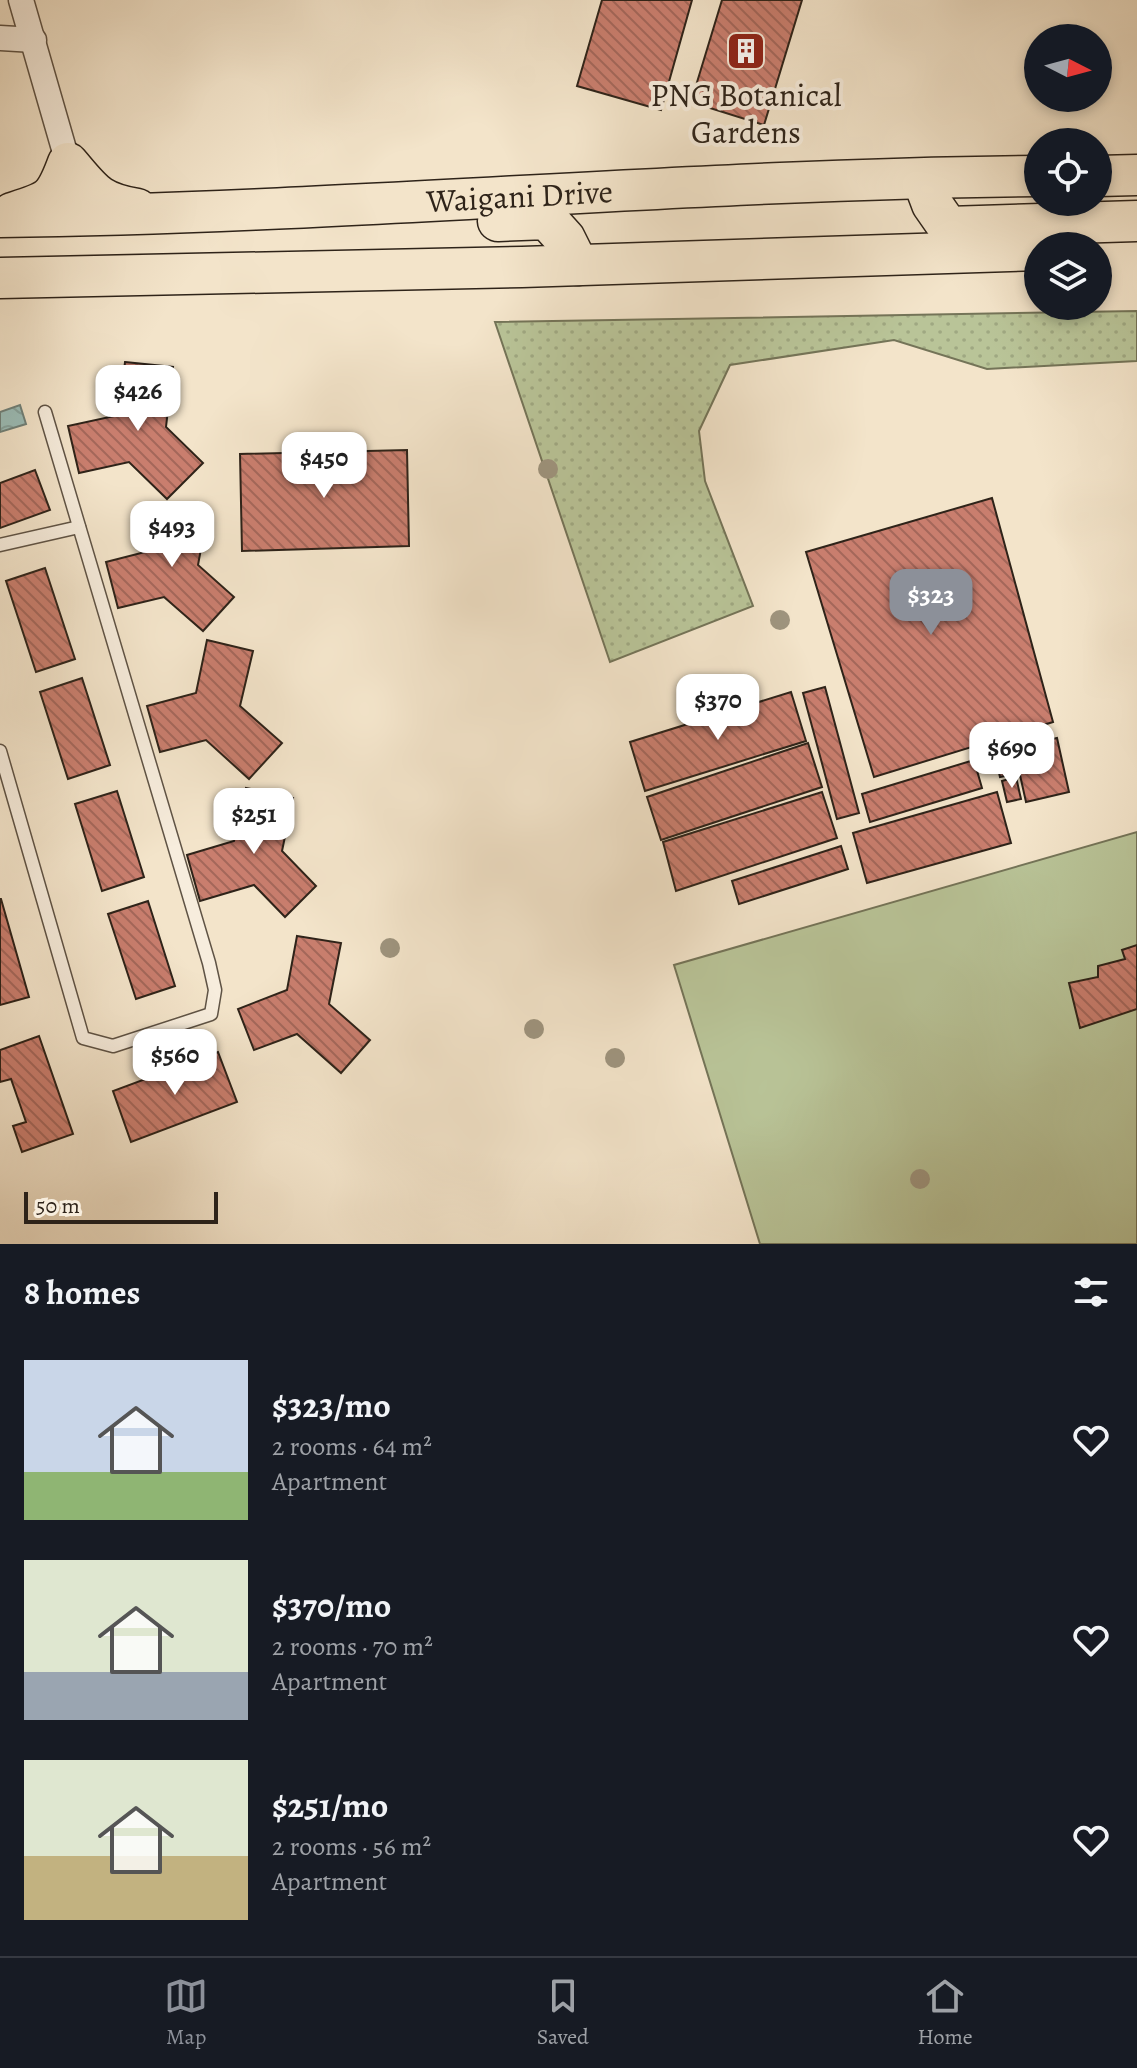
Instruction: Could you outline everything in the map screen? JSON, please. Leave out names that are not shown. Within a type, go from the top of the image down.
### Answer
[{"type":"highway","points":[[0,217],[45,203],[58,189],[68,163],[96,196],[112,205],[166,214]]},
{"type":"highway","points":[[1112,176],[1137,175]]},
{"type":"highway","name":"Waigani Drive","points":[[0,217],[166,214],[569,193],[1024,176]]},
{"type":"highway","points":[[923,180],[932,204],[948,227],[1137,221]]},
{"type":"highway","points":[[208,212],[250,234],[547,219],[565,239],[578,265]]},
{"type":"highway","points":[[1112,247],[1137,246]]},
{"type":"highway","points":[[0,278],[578,265],[1024,250]]},
{"type":"street","points":[[21,0],[68,163]]},
{"type":"street","points":[[0,38],[34,40]]},
{"type":"lane","points":[[0,751],[83,1038],[113,1046],[211,1014],[215,990],[209,963],[45,412]]},
{"type":"lane","points":[[0,545],[79,527]]},
{"type":"green space","points":[[1112,311],[1137,311],[1137,361],[987,369],[894,340],[730,365],[699,431],[705,481],[753,606],[610,662],[495,322],[1024,313],[1024,320],[1112,320]]},
{"type":"green space","points":[[1137,832],[1137,1244],[760,1244],[674,965]]},
{"type":"water","points":[[20,405],[26,424],[0,432],[0,412]]},
{"type":"building","points":[[602,0],[692,0],[661,110],[577,86]]},
{"type":"building","name":"PNG Botanical Gardens","points":[[722,0],[802,0],[764,125],[691,102]]},
{"type":"building","points":[[125,362],[173,367],[166,427],[203,463],[167,499],[129,462],[79,473],[68,426],[119,415]]},
{"type":"building","points":[[407,450],[409,546],[242,551],[240,454]]},
{"type":"building","points":[[35,470],[50,510],[0,528],[0,483]]},
{"type":"building","points":[[992,498],[1053,722],[874,777],[806,552]]},
{"type":"building","points":[[162,503],[208,511],[198,565],[234,597],[203,631],[164,597],[118,608],[106,562],[153,550]]},
{"type":"building","points":[[45,568],[75,659],[36,672],[6,581]]},
{"type":"building","points":[[207,640],[253,651],[240,706],[282,743],[249,779],[206,740],[160,752],[147,706],[196,693]]},
{"type":"building","points":[[82,678],[110,765],[68,779],[40,692]]},
{"type":"building","points":[[825,687],[859,813],[837,819],[803,693]]},
{"type":"building","points":[[791,692],[806,741],[645,791],[630,742]]},
{"type":"building","points":[[1057,738],[1069,792],[1026,802],[1014,748]]},
{"type":"building","points":[[808,743],[822,787],[661,840],[647,797]]},
{"type":"building","points":[[1011,757],[1015,774],[1000,777],[996,760]]},
{"type":"building","points":[[974,760],[982,788],[870,822],[862,794]]},
{"type":"building","points":[[1016,777],[1021,799],[1007,802],[1002,781]]},
{"type":"building","points":[[246,788],[293,798],[282,851],[316,886],[285,917],[254,885],[200,901],[187,855],[234,841]]},
{"type":"building","points":[[117,791],[144,877],[102,891],[75,804]]},
{"type":"building","points":[[822,792],[837,838],[676,891],[663,842]]},
{"type":"building","points":[[997,792],[1011,843],[867,883],[853,833]]},
{"type":"building","points":[[841,846],[848,869],[739,904],[732,881]]},
{"type":"building","points":[[0,899],[29,997],[0,1005]]},
{"type":"building","points":[[148,901],[175,986],[136,999],[108,914]]},
{"type":"building","points":[[297,936],[341,943],[329,1004],[370,1040],[341,1073],[297,1034],[254,1050],[238,1009],[287,990]]},
{"type":"building","points":[[1137,945],[1137,1009],[1080,1028],[1069,983],[1098,977],[1098,966],[1125,959],[1122,950]]},
{"type":"building","points":[[39,1036],[73,1134],[22,1152],[13,1126],[26,1122],[11,1079],[0,1082],[0,1050]]},
{"type":"building","points":[[218,1052],[237,1102],[131,1142],[113,1091]]},
{"type":"place","name":"PNG Botanical Gardens","points":[[746,51]]}]
